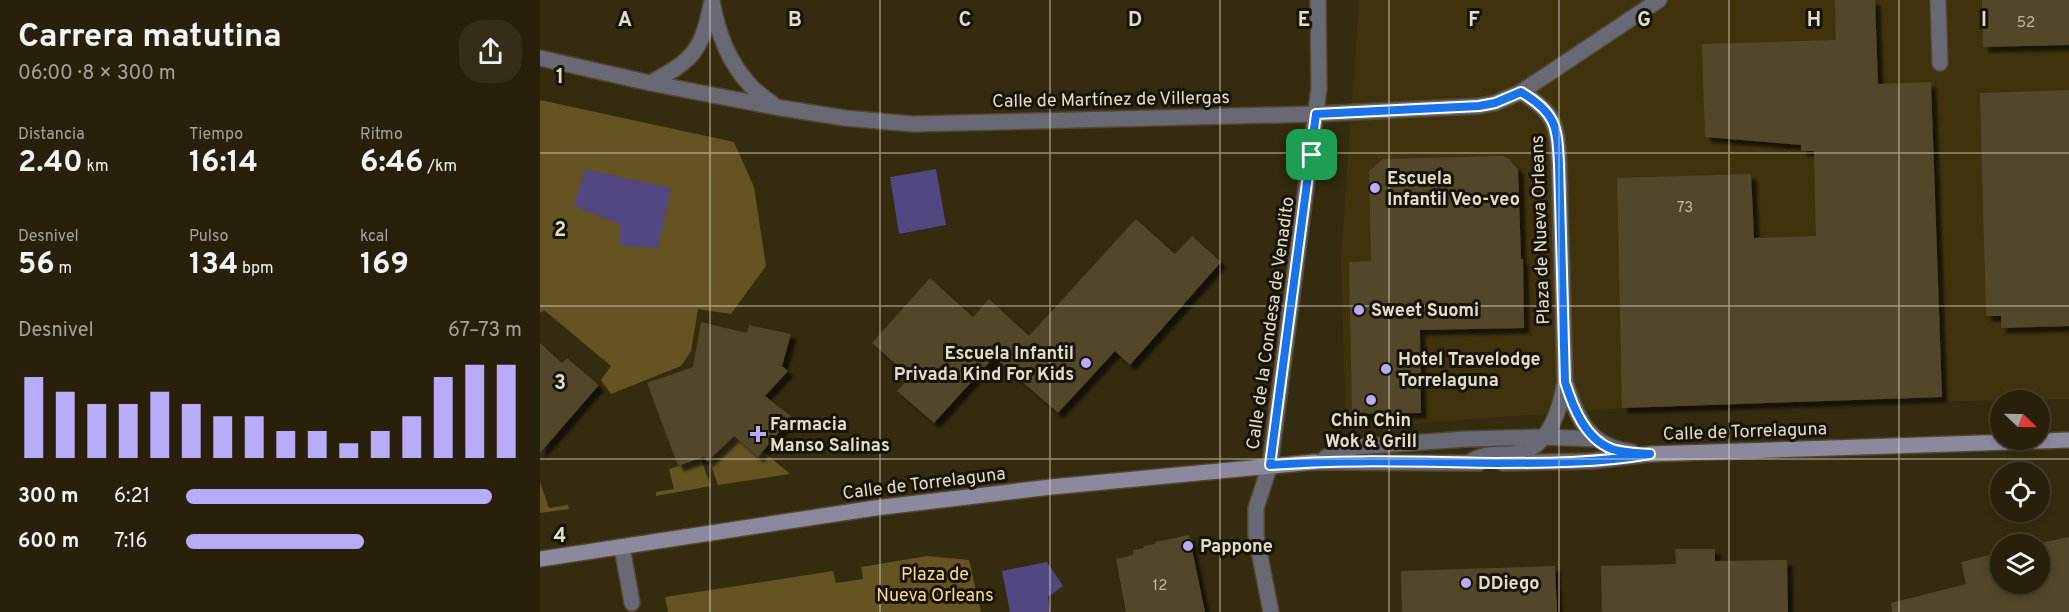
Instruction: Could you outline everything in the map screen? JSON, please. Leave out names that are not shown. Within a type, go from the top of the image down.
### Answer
[{"type":"street","name":"Calle de la Condesa de Venadito","points":[[1271,612],[1256,536],[1256,508],[1270,465],[1316,114],[1320,48],[1318,0]]},
{"type":"street","name":"Calle de Martínez de Villergas","points":[[540,58],[775,107],[845,118],[913,124],[1316,114],[1479,106],[1495,103],[1521,92],[1659,0]]},
{"type":"street","points":[[1938,0],[1940,63]]},
{"type":"street","points":[[650,82],[673,70],[696,52],[706,27],[712,1]]},
{"type":"street","points":[[712,1],[721,39],[732,61],[749,85],[775,107]]},
{"type":"street","name":"Plaza de Nueva Orleans","points":[[1469,463],[1483,455],[1523,452],[1531,449],[1550,430],[1560,408],[1565,382],[1557,129],[1544,108],[1521,92]]},
{"type":"street","name":"Plaza de Nueva Orleans","points":[[1565,382],[1574,409],[1596,439]]},
{"type":"street","name":"Calle de Torrelaguna","points":[[1314,462],[1356,447],[1543,437],[1596,439]]},
{"type":"street","points":[[1596,439],[1603,445],[1618,450],[1650,454]]},
{"type":"street","name":"Calle de Torrelaguna","points":[[540,558],[887,506],[1270,465],[1314,462],[1570,462],[1629,458],[1650,454],[2069,440]]},
{"type":"street","points":[[622,547],[632,603]]},
{"type":"shaded area","points":[[1359,0],[2069,0],[2069,399],[2050,399],[2050,390],[1990,390],[1990,400],[1636,407],[1346,429],[1341,259]]},
{"type":"shaded area","points":[[585,169],[671,188],[658,248],[621,246],[619,224],[574,206]]},
{"type":"shaded area","points":[[936,169],[946,225],[899,234],[890,177]]},
{"type":"shaded area","points":[[1047,562],[1063,586],[1048,597],[1050,612],[1010,612],[1002,571]]},
{"type":"green space","points":[[540,100],[734,142],[754,187],[766,266],[731,314],[698,309],[691,351],[681,366],[611,394],[601,380],[611,366],[544,310],[540,313]]},
{"type":"green space","points":[[733,435],[758,457],[763,451],[790,474],[718,485],[709,460],[716,453],[714,447]]},
{"type":"green space","points":[[701,459],[711,486],[656,496],[656,492],[674,489],[669,469]]},
{"type":"green space","points":[[540,482],[549,508],[568,505],[569,509],[540,513]]},
{"type":"green space","name":"Plaza de Nueva Orleans","points":[[927,556],[969,560],[981,612],[668,612],[665,597],[833,571],[836,583],[863,579],[861,567]]},
{"type":"building","points":[[1835,0],[1875,0],[1878,84],[1931,82],[1942,397],[1622,408],[1617,178],[1751,174],[1754,238],[1816,236],[1814,151],[1801,151],[1801,145],[1705,137],[1702,44],[1836,40]]},
{"type":"building","points":[[1982,0],[2069,0],[2069,45],[1983,47]]},
{"type":"building","points":[[2069,90],[2069,326],[2001,328],[2001,316],[1986,316],[1980,93]]},
{"type":"building","points":[[1503,156],[1518,169],[1524,328],[1420,330],[1421,413],[1352,414],[1349,262],[1371,261],[1369,171],[1383,159]]},
{"type":"building","points":[[1136,219],[1175,254],[1192,236],[1221,262],[1130,365],[1115,351],[1058,413],[994,357],[934,423],[897,391],[910,377],[872,343],[930,278],[973,317],[989,299],[1029,336]]},
{"type":"building","points":[[701,322],[747,333],[749,325],[791,334],[782,366],[788,371],[765,396],[792,417],[758,457],[734,436],[707,462],[704,457],[678,466],[647,383],[693,367]]},
{"type":"building","points":[[540,343],[562,363],[567,358],[599,385],[540,453]]},
{"type":"building","points":[[1189,535],[1205,612],[1126,612],[1116,559],[1133,555],[1133,550],[1155,544],[1155,542]]},
{"type":"building","points":[[2069,537],[2069,612],[1892,612],[1891,603],[1966,584],[1961,562],[1990,555],[1990,594],[2050,594],[2050,541]]},
{"type":"building","points":[[1675,549],[1715,549],[1715,561],[1787,560],[1788,612],[1602,612],[1601,566],[1676,564]]},
{"type":"building","points":[[1555,566],[1557,612],[1402,612],[1401,571]]},
{"type":"place","name":"Escuela Infantil Veo-veo","points":[[1375,188]]},
{"type":"place","name":"Sweet Suomi","points":[[1359,310]]},
{"type":"place","name":"Escuela Infantil Privada Kind For Kids","points":[[1086,363]]},
{"type":"place","name":"Hotel Travelodge Torrelaguna","points":[[1386,369]]},
{"type":"place","name":"Chin Chin Wok & Grill","points":[[1371,400]]},
{"type":"place","name":"Farmacia Manso Salinas","points":[[758,434]]},
{"type":"place","name":"Pappone","points":[[1188,546]]},
{"type":"place","name":"DDiego","points":[[1466,583]]},
{"type":"route","points":[[1521,92],[1544,108],[1557,129],[1565,382],[1574,409],[1590,432],[1603,445],[1618,450],[1650,454],[1592,461],[1539,463],[1314,462],[1270,465],[1312,155],[1316,114],[1479,106],[1495,103],[1521,92]]}]
